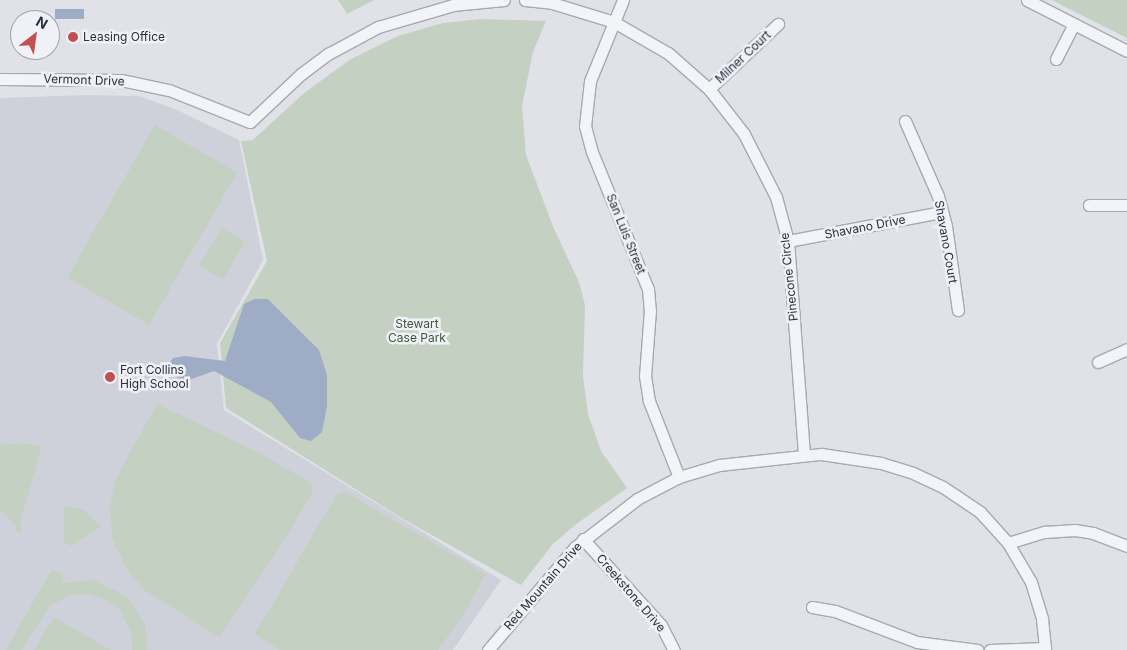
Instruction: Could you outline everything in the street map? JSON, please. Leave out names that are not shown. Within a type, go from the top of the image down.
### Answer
[{"type":"street","name":"Vermont Drive","points":[[0,79],[120,80],[169,90],[250,122],[301,74],[328,54],[378,27],[453,5],[504,0]]},
{"type":"street","name":"Pinecone Circle","points":[[525,0],[552,4],[614,22],[668,53],[709,89],[744,134],[760,160],[776,197],[788,241],[804,454]]},
{"type":"street","name":"San Luis Street","points":[[623,0],[590,81],[585,126],[592,152],[648,289],[650,310],[645,376],[649,401],[679,478]]},
{"type":"street","points":[[1027,0],[1127,51]]},
{"type":"street","name":"Milner Court","points":[[709,89],[778,24]]},
{"type":"street","points":[[1056,59],[1073,25]]},
{"type":"street","name":"Shavano Court","points":[[905,121],[942,212],[958,310]]},
{"type":"street","points":[[1089,205],[1127,205]]},
{"type":"street","name":"Shavano Drive","points":[[788,241],[942,212]]},
{"type":"street","points":[[1098,362],[1127,349]]},
{"type":"street","name":"Red Mountain Drive","points":[[488,650],[583,539],[637,499],[679,478],[719,465],[804,454],[848,456],[881,463],[929,480],[980,512],[1008,543],[1037,598],[1045,649]]},
{"type":"street","points":[[1008,543],[1045,532],[1075,530],[1100,535],[1127,546]]},
{"type":"street","name":"Creekstone Drive","points":[[583,539],[661,625],[674,650]]},
{"type":"street","points":[[812,607],[835,611],[917,642],[977,650]]},
{"type":"street","points":[[990,650],[1045,649]]},
{"type":"shaded area","name":"Fort Collins High School","points":[[86,95],[139,96],[175,109],[239,140],[263,260],[217,344],[224,410],[501,580],[453,650],[0,650],[0,98]]},
{"type":"green space","points":[[338,0],[374,0],[347,14]]},
{"type":"green space","points":[[1052,0],[1127,0],[1127,38],[1067,8]]},
{"type":"green space","name":"Stewart Case Park","points":[[481,19],[546,21],[533,52],[522,106],[526,155],[554,229],[579,282],[585,305],[583,376],[588,414],[601,451],[627,488],[575,525],[553,544],[521,585],[403,519],[226,408],[220,343],[267,261],[241,141],[253,140],[304,93],[351,59],[398,36],[443,23]]},
{"type":"green space","points":[[155,125],[237,172],[149,325],[67,277]]},
{"type":"green space","points":[[222,228],[245,242],[222,280],[199,266]]},
{"type":"green space","points":[[157,404],[260,453],[311,483],[313,492],[282,544],[219,637],[144,590],[127,570],[112,538],[110,507],[115,480]]},
{"type":"green space","points":[[19,443],[42,446],[20,523],[22,531],[17,533],[15,525],[0,510],[0,445]]},
{"type":"green space","points":[[346,492],[486,574],[460,620],[438,650],[280,650],[255,634],[336,495]]},
{"type":"green space","points":[[64,506],[85,510],[101,527],[70,546],[64,543]]},
{"type":"green space","points":[[52,569],[64,576],[61,583],[93,580],[125,595],[145,624],[147,650],[132,650],[131,633],[120,610],[105,599],[89,594],[70,595],[51,605],[21,650],[5,650]]},
{"type":"green space","points":[[54,617],[111,650],[34,650]]},
{"type":"water","points":[[84,9],[84,19],[60,19],[60,10],[55,10]]},
{"type":"water","points":[[255,299],[268,299],[319,350],[327,375],[327,406],[322,432],[311,441],[300,438],[271,402],[214,371],[186,381],[172,375],[167,367],[173,358],[184,356],[225,361],[244,304]]},
{"type":"place","name":"Leasing Office","points":[[73,37]]},
{"type":"place","name":"Fort Collins High School","points":[[110,377]]}]
